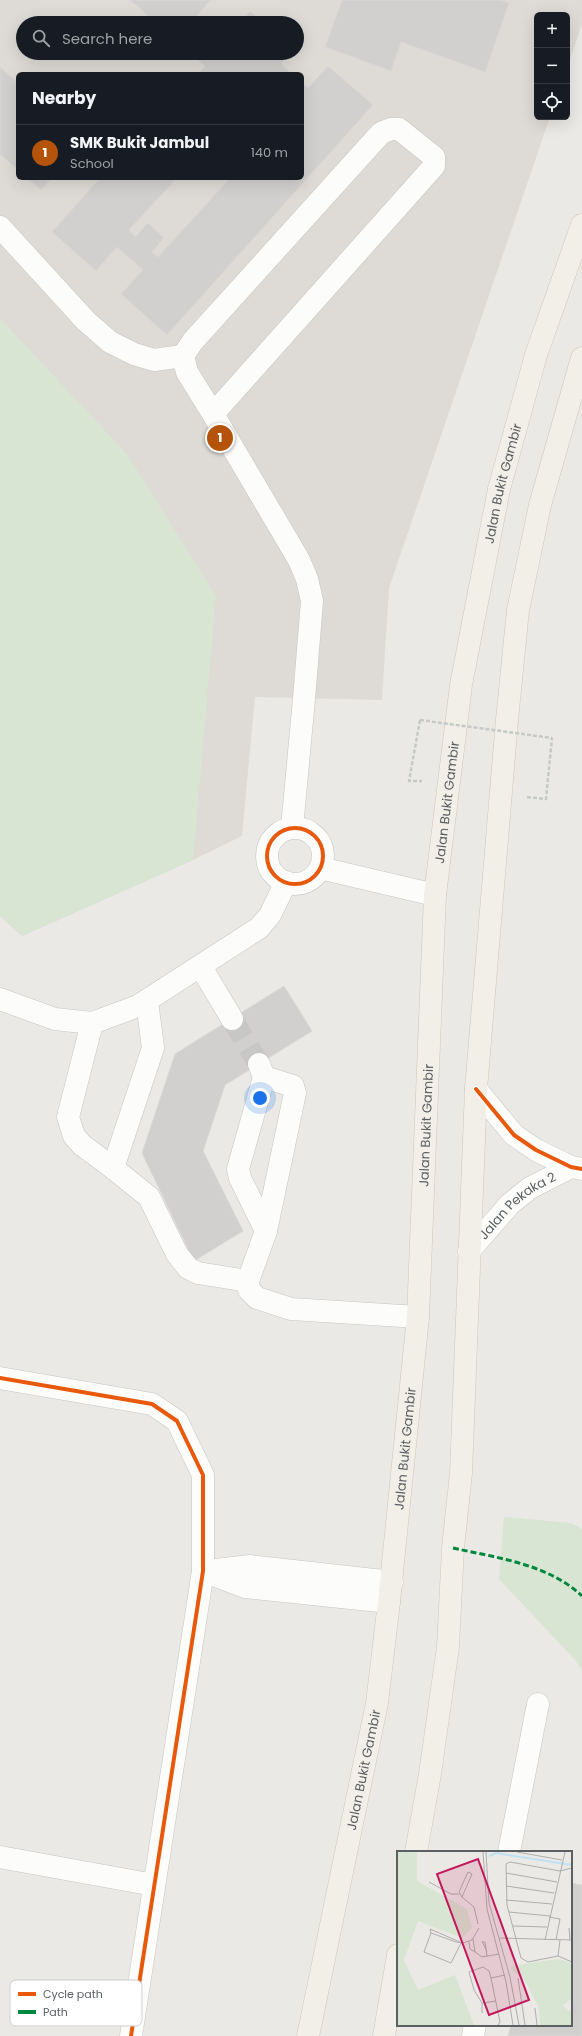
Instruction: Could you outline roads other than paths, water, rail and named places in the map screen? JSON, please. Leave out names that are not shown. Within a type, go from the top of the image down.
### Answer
[{"type":"main road","name":"Jalan Bukit Gambir","points":[[308,2036],[377,1703],[390,1592],[418,1317],[435,895],[448,780],[461,685],[499,489],[536,355],[582,224]]},
{"type":"main road","points":[[416,1851],[430,1774],[448,1647],[453,1548],[461,1473],[476,1089],[518,610],[540,506],[582,358]]},
{"type":"main road","points":[[384,2036],[397,1961]]},
{"type":"street","points":[[213,414],[434,166],[434,157],[399,129],[391,129],[381,133],[193,341],[184,356],[187,372],[299,560],[307,580],[312,601],[292,828]]},
{"type":"street","points":[[0,227],[86,321],[110,342],[134,354],[154,360],[184,356]]},
{"type":"street","points":[[292,828],[304,829],[314,835],[321,845],[323,857],[320,868],[314,876],[306,881],[296,884],[286,882],[275,875],[268,865],[267,853],[271,841],[280,832],[292,828]]},
{"type":"street","points":[[320,868],[435,895]]},
{"type":"street","points":[[0,999],[55,1019],[92,1023],[138,1006],[201,967],[259,928],[270,915],[286,882]]},
{"type":"street","points":[[201,967],[232,1018]]},
{"type":"street","points":[[113,1168],[153,1048],[147,1001]]},
{"type":"street","points":[[92,1023],[68,1117],[74,1136],[82,1146],[150,1197],[177,1254],[188,1268],[198,1273],[248,1282]]},
{"type":"street","points":[[266,1232],[240,1178],[238,1169],[261,1070],[294,1086],[295,1093],[266,1232],[248,1282],[249,1290],[257,1298],[291,1309],[418,1317]]},
{"type":"street","name":"Jalan Pekaka 2","points":[[476,1089],[514,1135],[536,1150],[577,1168]]},
{"type":"street","name":"Jalan Pekaka 2","points":[[469,1251],[510,1204],[530,1188],[577,1168]]},
{"type":"street","points":[[0,1378],[152,1404],[177,1421],[202,1474],[203,1571],[140,1980]]},
{"type":"street","points":[[203,1571],[246,1587],[390,1592]]},
{"type":"street","points":[[509,1851],[538,1704]]},
{"type":"street","points":[[0,1857],[154,1885]]},
{"type":"street","points":[[131,2036],[133,2026]]},
{"type":"street","points":[[473,2036],[475,2026]]},
{"type":"tunnel","points":[[232,1019],[259,1064]]},
{"type":"place","name":"SMK Bukit Jambul","points":[[220,438]]}]
